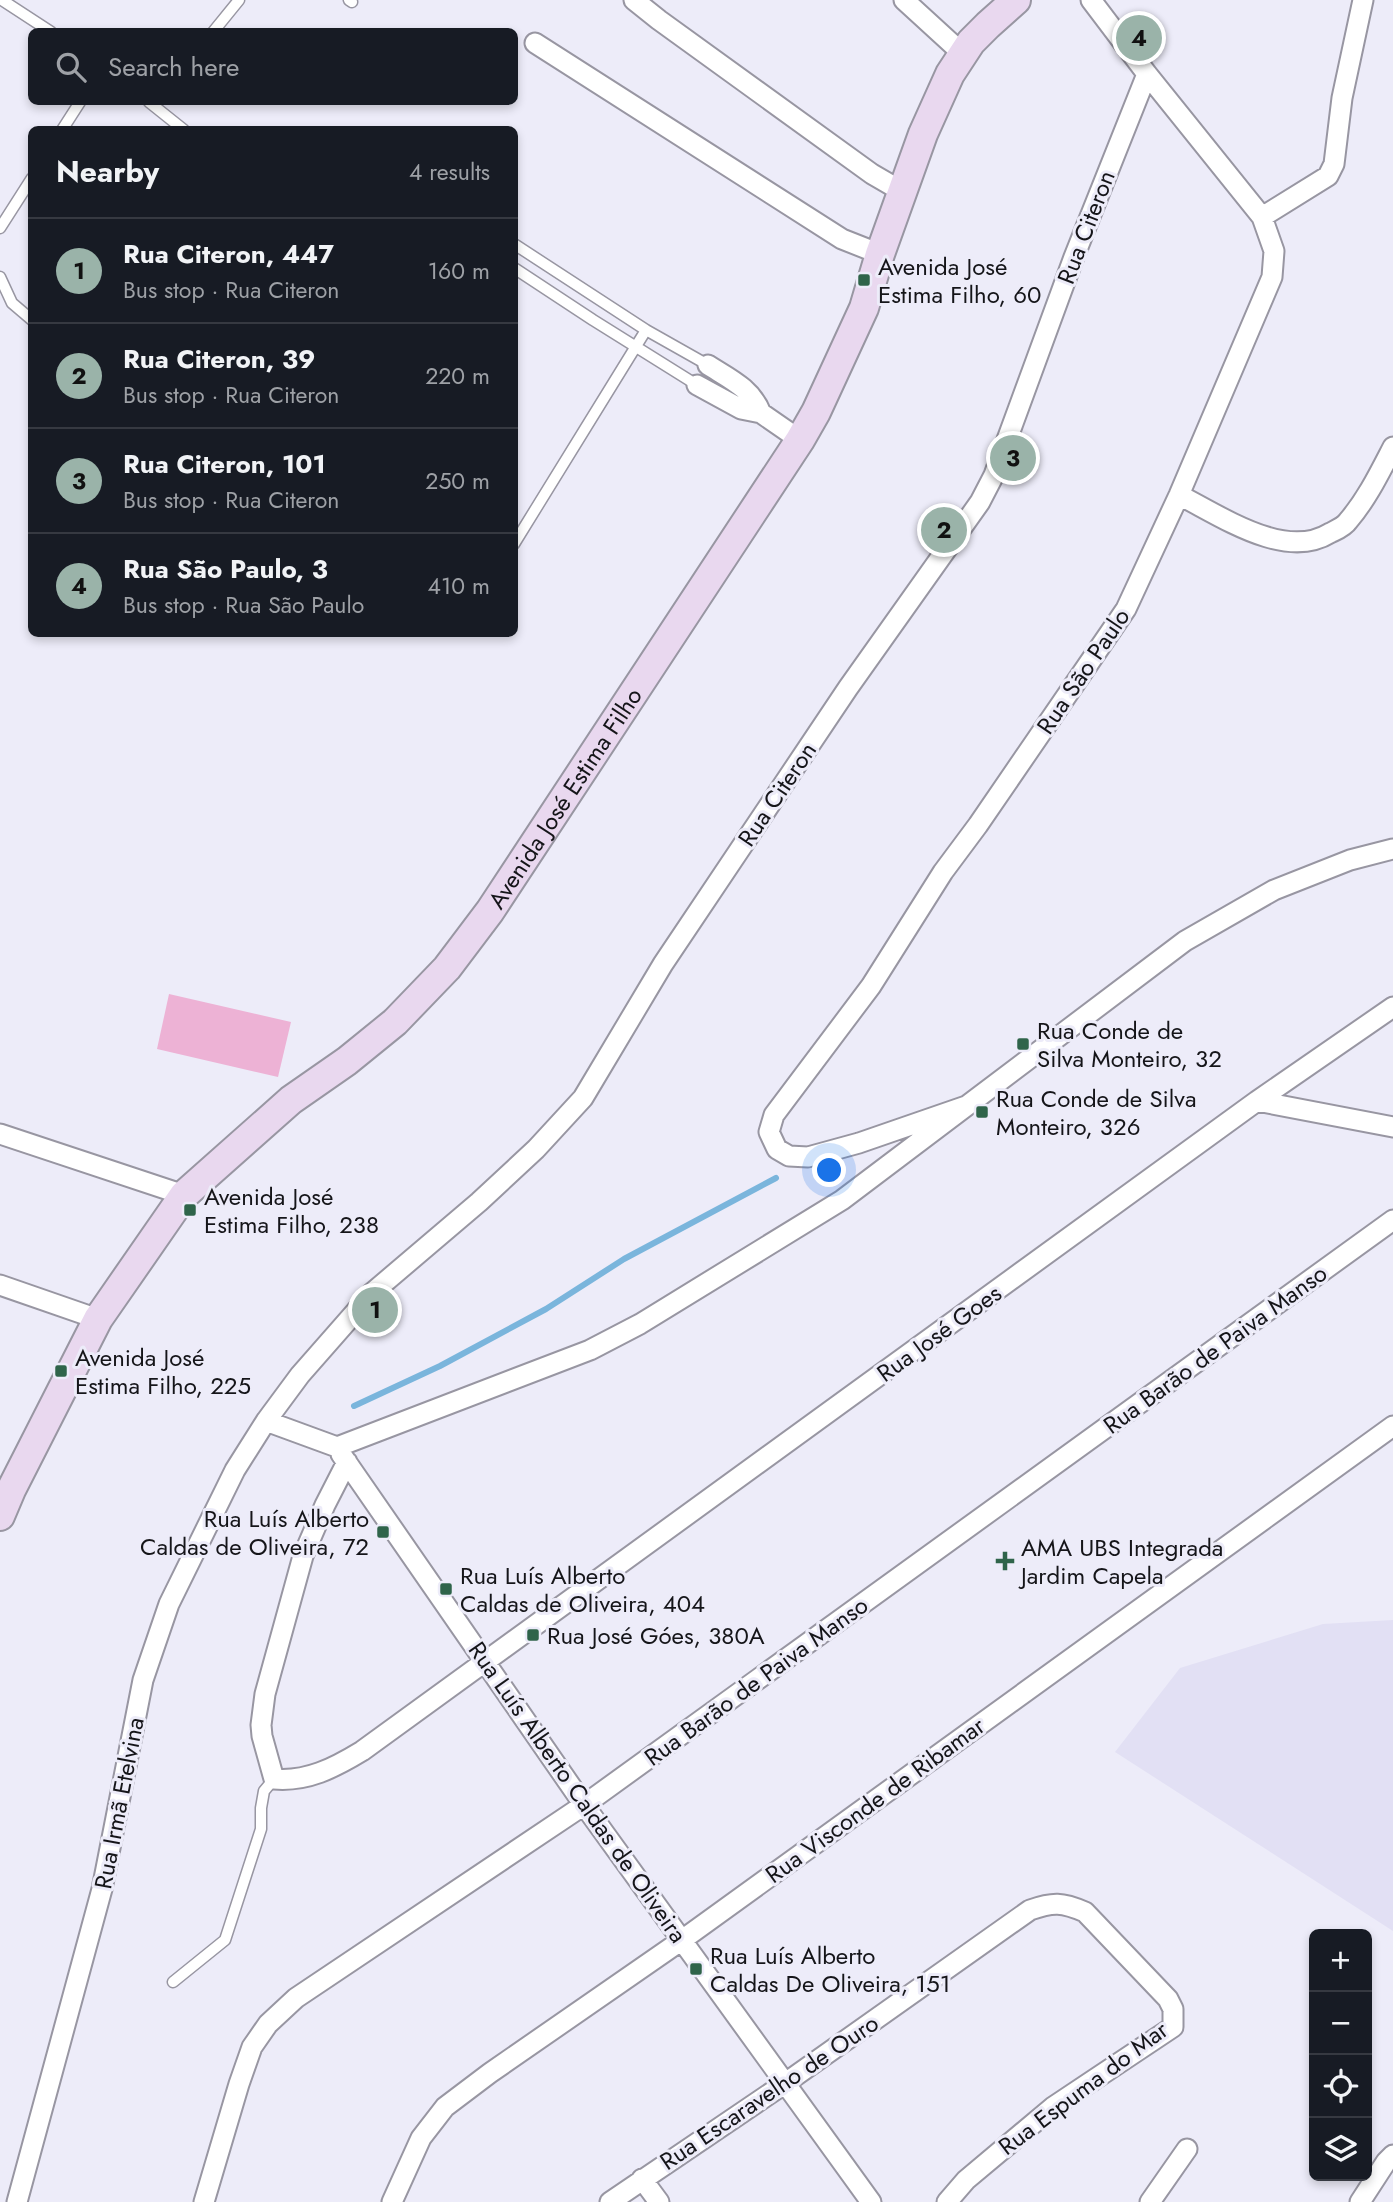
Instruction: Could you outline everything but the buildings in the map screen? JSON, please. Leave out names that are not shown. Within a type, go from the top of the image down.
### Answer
[{"type":"street","points":[[634,0],[872,174],[903,192]]},
{"type":"street","points":[[904,0],[962,54]]},
{"type":"street","name":"Avenida José Estima Filho","points":[[0,1516],[5,1487],[97,1319],[184,1195],[291,1100],[395,1022],[447,968],[490,911],[800,440],[860,318],[880,254],[937,101],[962,54],[988,25],[1016,0]]},
{"type":"street","name":"Rua São Paulo","points":[[965,1106],[859,1143],[808,1157],[789,1156],[777,1149],[769,1132],[774,1115],[871,986],[943,872],[1126,609],[1179,495],[1272,277],[1274,251],[1262,217],[1147,75],[1091,0]]},
{"type":"street","points":[[1262,217],[1328,176],[1334,164],[1342,98],[1363,0]]},
{"type":"street","points":[[535,43],[842,239],[880,254]]},
{"type":"street","name":"Rua Citeron","points":[[266,1422],[300,1375],[372,1293],[508,1176],[583,1098],[678,941],[848,688],[980,502],[994,475],[1074,257],[1147,75]]},
{"type":"street","points":[[708,365],[744,388],[755,399],[761,413]]},
{"type":"street","points":[[697,385],[741,409],[761,413],[800,440]]},
{"type":"street","points":[[1179,495],[1245,528],[1283,542],[1318,541],[1347,524],[1393,447]]},
{"type":"street","points":[[274,1779],[262,1736],[265,1694],[303,1556],[342,1455],[590,1350],[640,1324],[842,1200],[1185,941],[1274,890],[1350,860],[1393,849]]},
{"type":"street","name":"Rua José Goes","points":[[274,1779],[309,1777],[338,1766],[362,1751],[1257,1101],[1393,1007]]},
{"type":"street","points":[[1257,1101],[1393,1127]]},
{"type":"street","points":[[0,1134],[184,1195]]},
{"type":"street","name":"Rua Barão de Paiva Manso","points":[[204,2202],[252,2047],[268,2024],[296,1998],[584,1805],[1393,1220]]},
{"type":"street","points":[[0,1286],[97,1319]]},
{"type":"street","points":[[266,1422],[342,1455]]},
{"type":"street","name":"Rua Irmã Etelvina","points":[[17,2202],[102,1889],[143,1680],[169,1604],[196,1546],[235,1470],[266,1422]]},
{"type":"street","name":"Rua Visconde de Ribamar","points":[[391,2202],[421,2138],[445,2107],[682,1940],[1393,1426]]},
{"type":"street","name":"Rua Luís Alberto Caldas de Oliveira","points":[[342,1455],[584,1805],[871,2202]]},
{"type":"street","name":"Rua Espuma do Mar","points":[[947,2202],[974,2173],[1053,2107],[1173,2027],[1173,2009],[1168,1999],[1084,1912],[1070,1906],[1050,1903],[1030,1910]]},
{"type":"street","name":"Rua Escaravelho de Ouro","points":[[610,2202],[784,2084],[1030,1910]]},
{"type":"street","points":[[1150,2202],[1187,2149]]},
{"type":"street","points":[[1360,2202],[1393,2155]]},
{"type":"street","points":[[642,2179],[659,2202]]},
{"type":"lane","points":[[2,0],[45,28]]},
{"type":"lane","points":[[216,28],[239,0]]},
{"type":"lane","points":[[65,126],[78,105]]},
{"type":"lane","points":[[155,105],[179,126]]},
{"type":"lane","points":[[0,228],[28,184]]},
{"type":"lane","points":[[518,248],[646,330],[708,365]]},
{"type":"lane","points":[[518,271],[697,385]]},
{"type":"lane","points":[[0,277],[12,303],[28,317]]},
{"type":"lane","points":[[518,538],[646,330]]},
{"type":"lane","points":[[173,1982],[225,1940],[261,1829],[264,1791],[274,1779]]},
{"type":"shaded area","points":[[169,994],[291,1022],[278,1077],[157,1049]]},
{"type":"shaded area","points":[[1393,1620],[1393,1931],[1115,1752],[1180,1668],[1323,1624]]},
{"type":"waterway","points":[[354,1406],[440,1366],[546,1309],[624,1259],[776,1178]]},
{"type":"place","name":"Rua São Paulo, 3","points":[[1139,38]]},
{"type":"place","name":"Avenida José Estima Filho, 60","points":[[864,280]]},
{"type":"place","name":"Rua Citeron, 101","points":[[1013,458]]},
{"type":"place","name":"Rua Citeron, 39","points":[[944,530]]},
{"type":"place","name":"Rua Conde de Silva Monteiro, 32","points":[[1023,1044]]},
{"type":"place","name":"Rua Conde de Silva Monteiro, 326","points":[[982,1112]]},
{"type":"place","name":"Avenida José Estima Filho, 238","points":[[190,1210]]},
{"type":"place","name":"Rua Citeron, 447","points":[[375,1310]]},
{"type":"place","name":"Avenida José Estima Filho, 225","points":[[61,1371]]},
{"type":"place","name":"Rua Luís Alberto Caldas de Oliveira, 72","points":[[383,1532]]},
{"type":"place","name":"AMA UBS Integrada Jardim Capela","points":[[1005,1561]]},
{"type":"place","name":"Rua Luís Alberto Caldas de Oliveira, 404","points":[[446,1589]]},
{"type":"place","name":"Rua José Góes, 380A","points":[[533,1635]]},
{"type":"place","name":"Rua Luís Alberto Caldas De Oliveira, 151","points":[[696,1969]]}]
